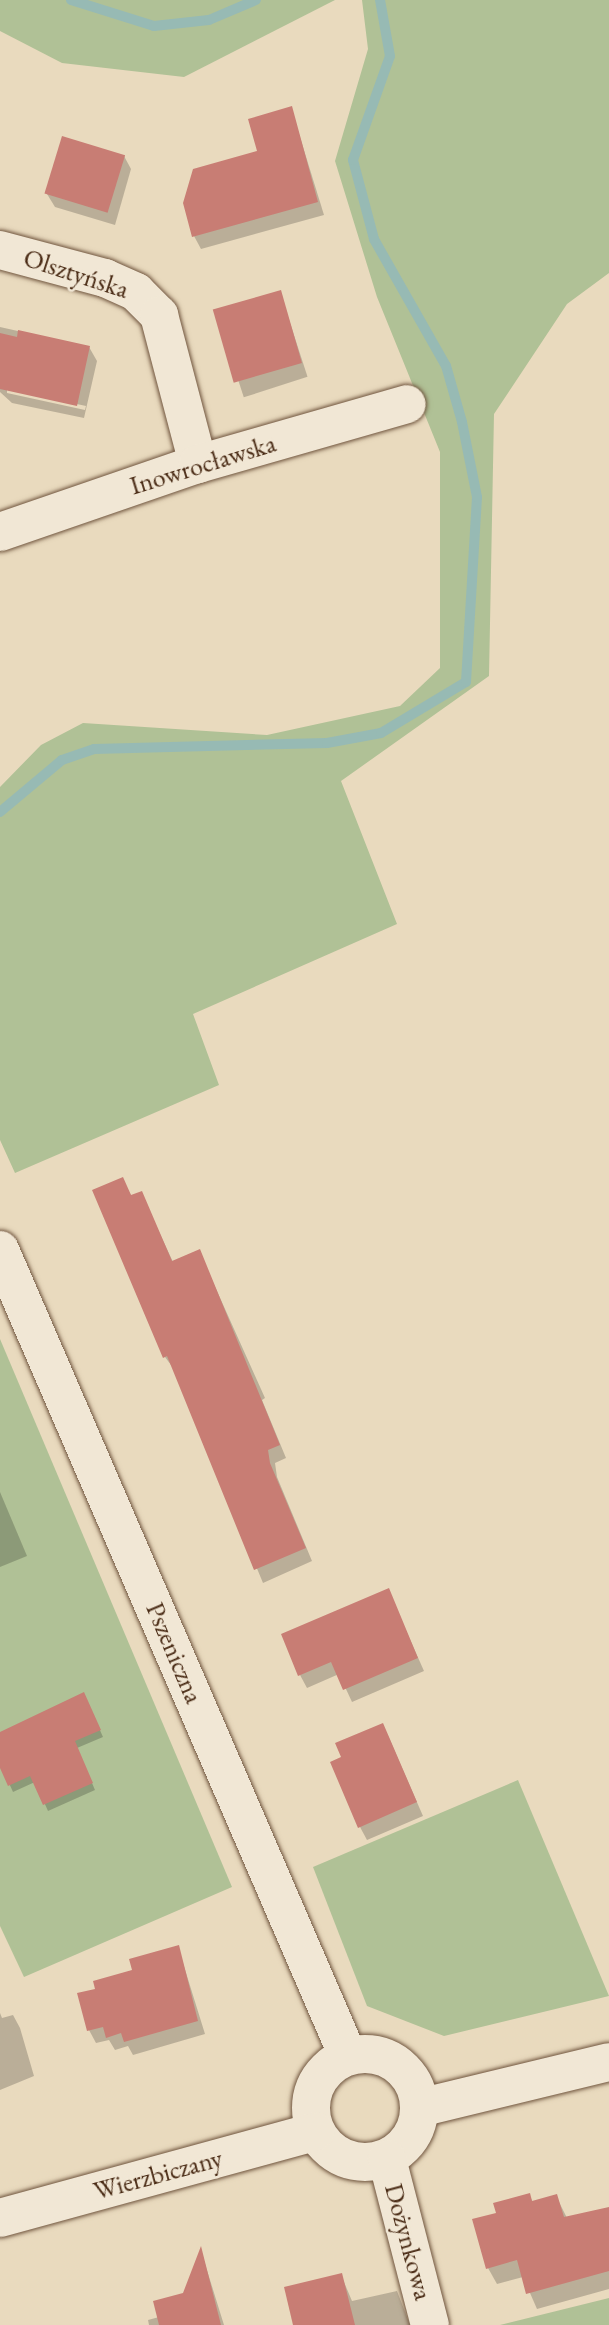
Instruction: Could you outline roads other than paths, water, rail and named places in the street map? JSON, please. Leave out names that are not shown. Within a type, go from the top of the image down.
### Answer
[{"type":"street","name":"Olsztyńska","points":[[0,250],[105,278],[136,292],[159,315],[198,464]]},
{"type":"street","name":"Inowrocławska","points":[[0,532],[198,464],[407,404]]},
{"type":"street","name":"Pszeniczna","points":[[0,1250],[348,2056]]},
{"type":"street","points":[[370,2054],[398,2066],[416,2088],[419,2108],[411,2138],[387,2158],[354,2162],[338,2156],[316,2132],[310,2109],[314,2087],[328,2068],[348,2056],[370,2054]]},
{"type":"street","points":[[419,2108],[609,2062]]},
{"type":"street","name":"Wierzbiczany","points":[[0,2217],[316,2132]]},
{"type":"street","name":"Dożynkowa","points":[[387,2158],[430,2325]]},
{"type":"waterway","points":[[71,0],[154,26],[209,20],[256,0]]},
{"type":"waterway","points":[[0,812],[62,760],[94,749],[327,743],[381,733],[466,682],[477,497],[462,422],[446,366],[374,239],[353,160],[390,56],[380,0]]}]
